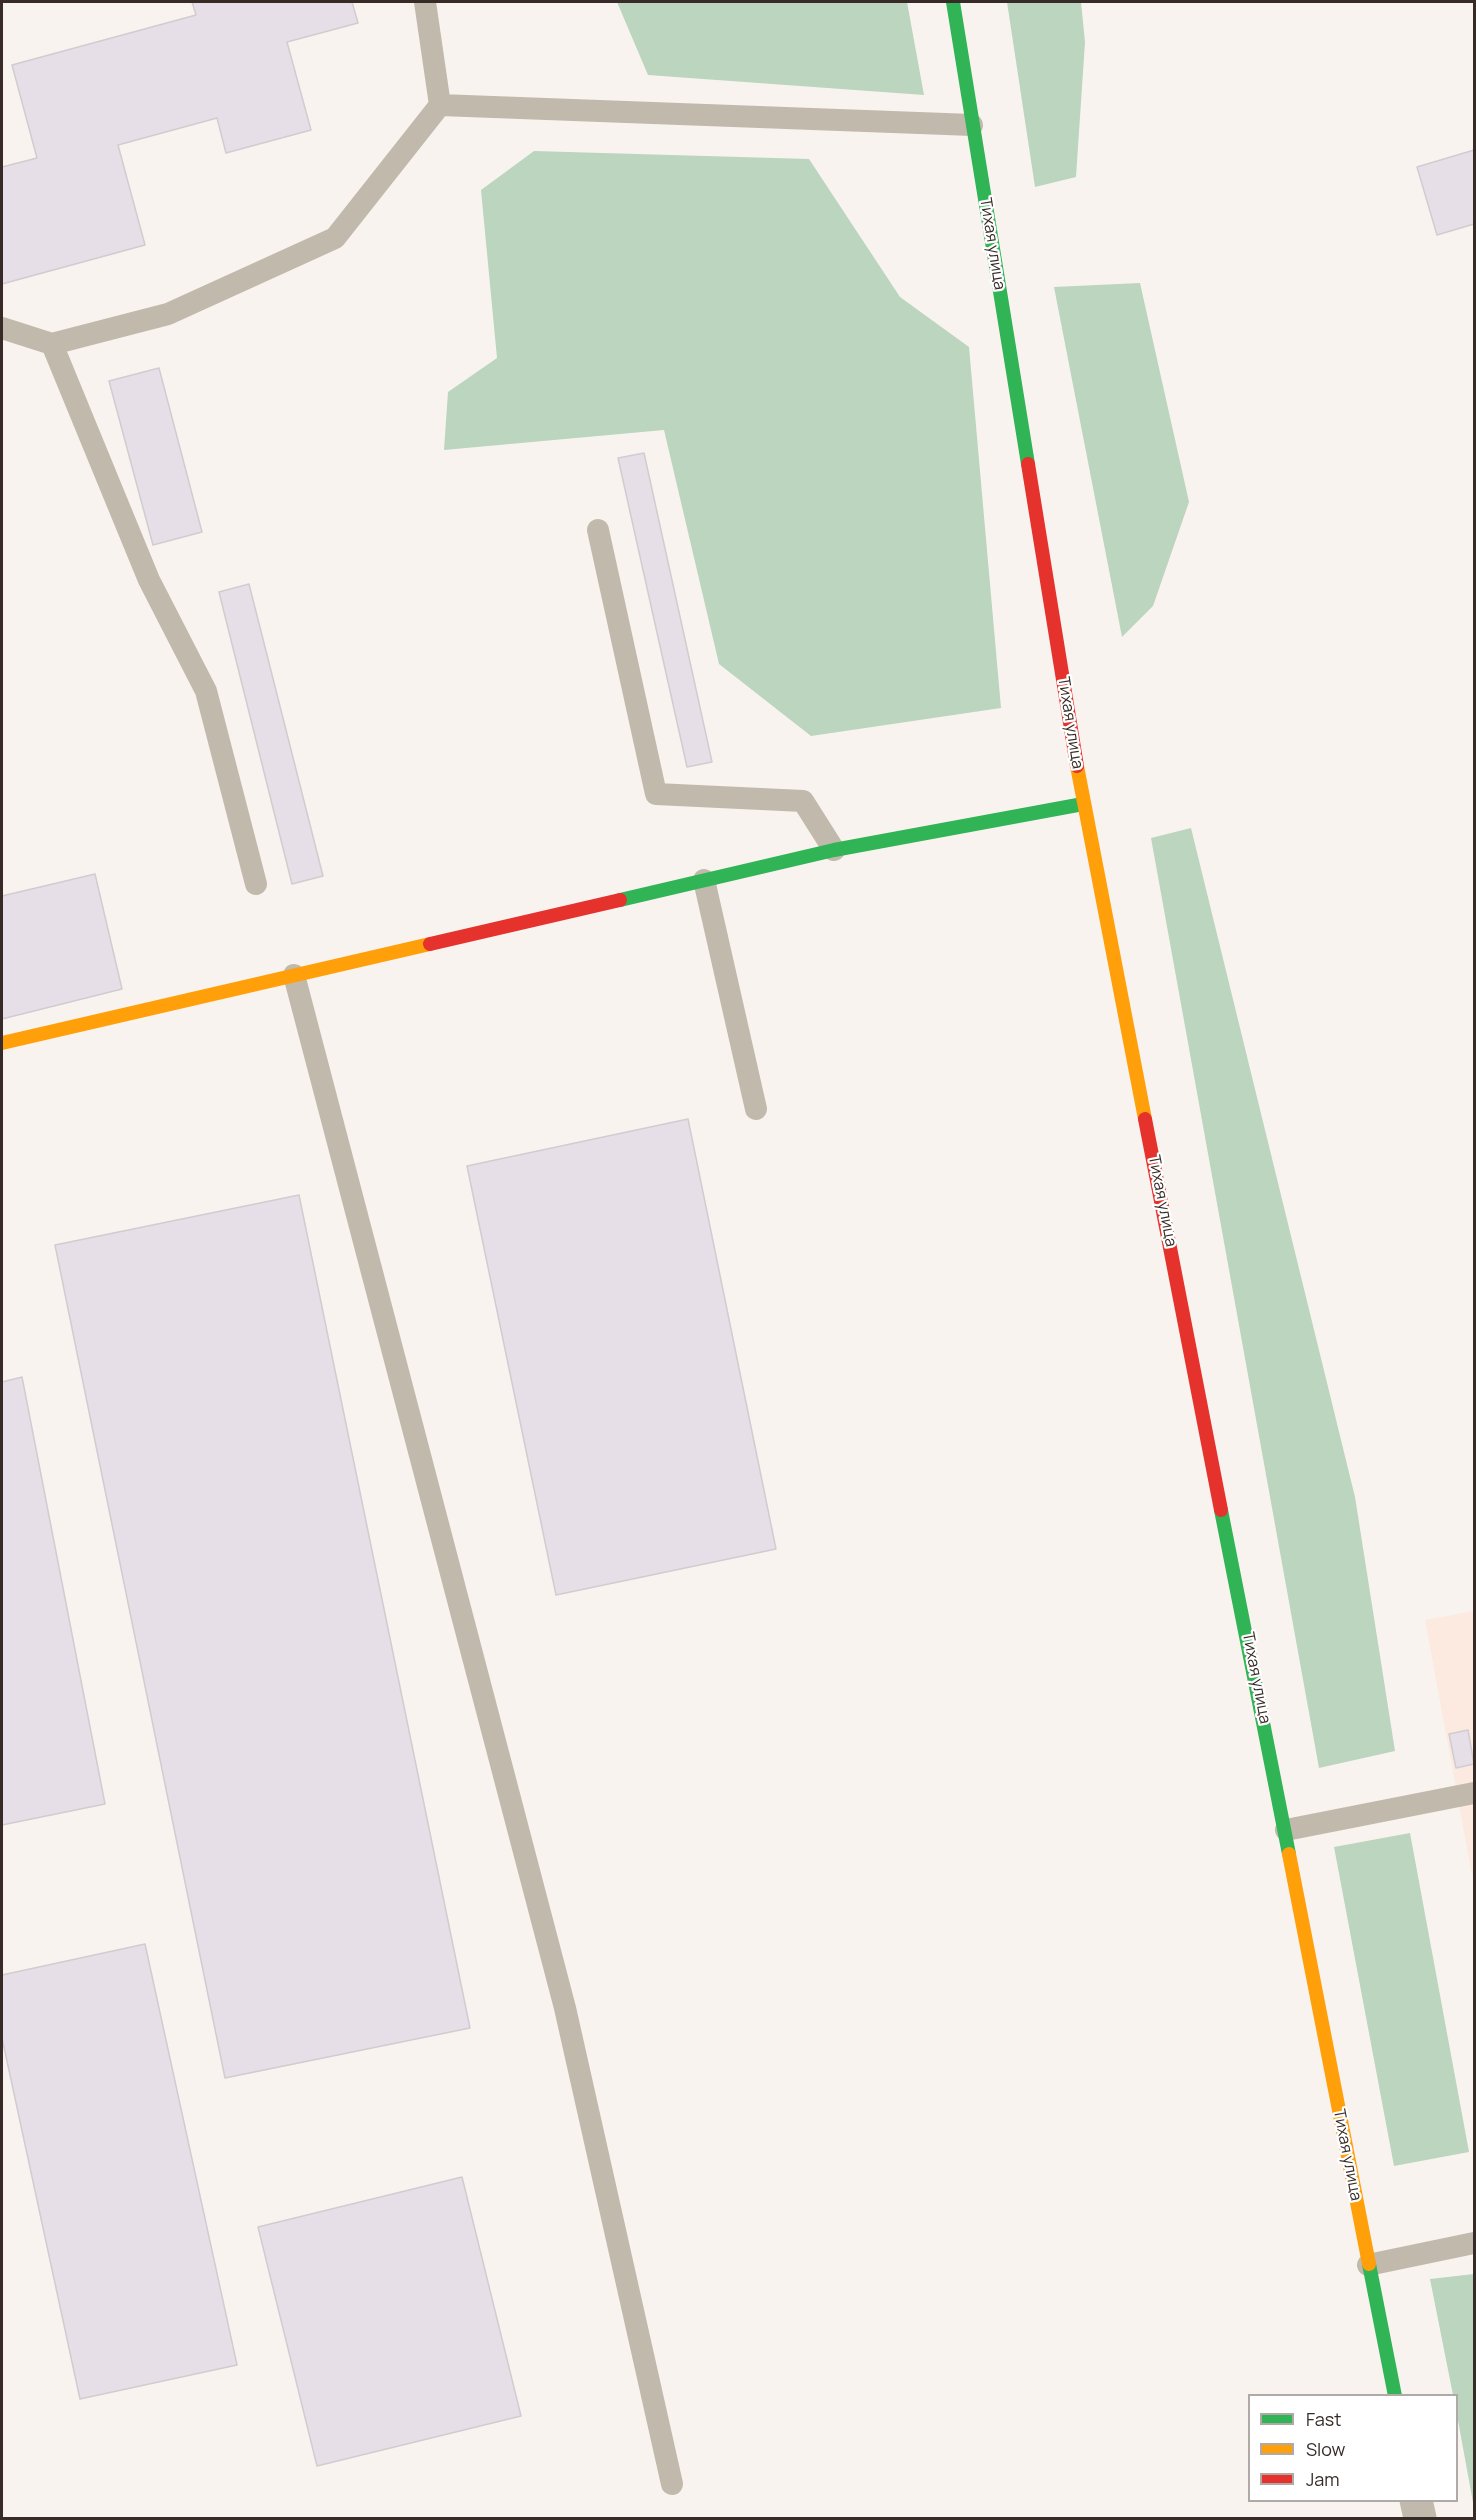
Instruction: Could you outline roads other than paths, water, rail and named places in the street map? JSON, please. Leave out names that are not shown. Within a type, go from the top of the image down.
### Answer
[{"type":"street","name":"Тихая улица","points":[[953,2],[1083,804],[1286,1830],[1395,2394]]},
{"type":"street","points":[[2,1043],[834,850],[1083,804]]},
{"type":"street","points":[[1416,2502],[1420,2518]]},
{"type":"lane","points":[[2,328],[52,344],[168,315],[334,238],[440,105],[425,2]]},
{"type":"lane","points":[[440,105],[972,125]]},
{"type":"lane","points":[[52,344],[149,580],[206,691],[255,884]]},
{"type":"lane","points":[[598,530],[656,794],[802,801],[834,850]]},
{"type":"lane","points":[[704,880],[756,1109]]},
{"type":"lane","points":[[294,975],[565,2008],[672,2484]]},
{"type":"lane","points":[[1286,1830],[1474,1793]]},
{"type":"lane","points":[[1368,2265],[1474,2242]]}]
